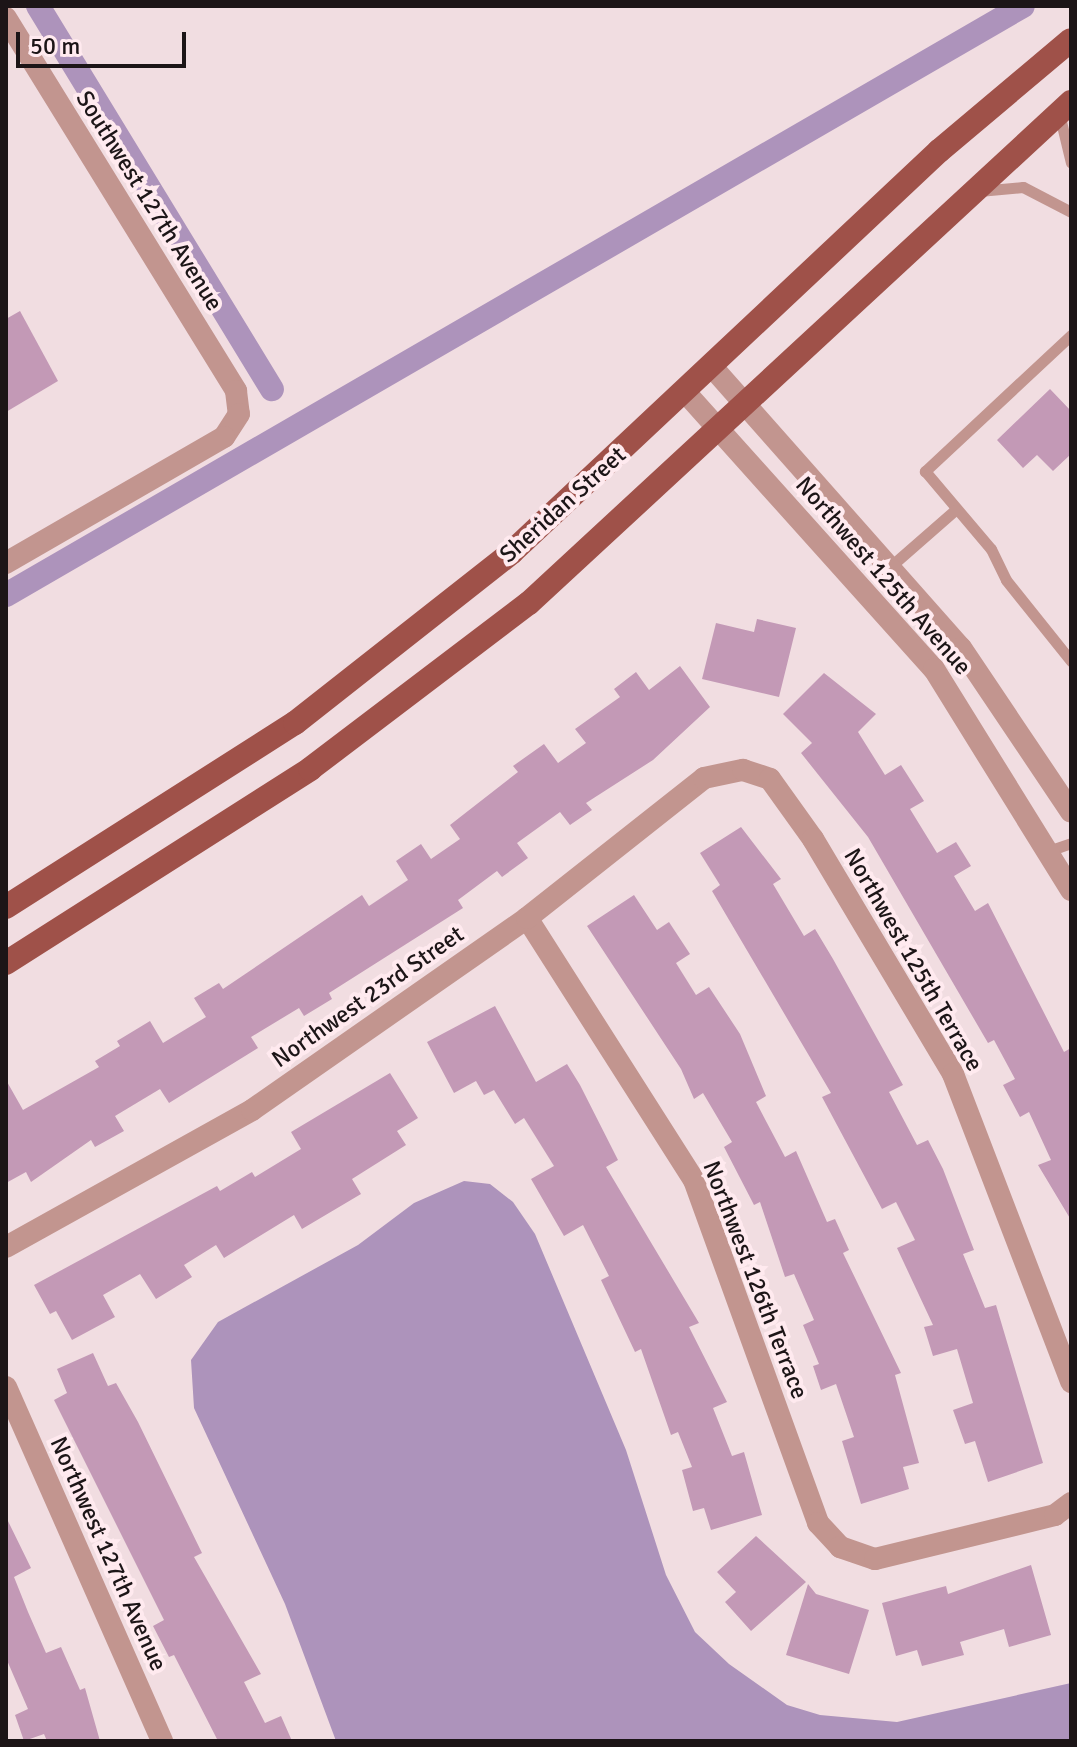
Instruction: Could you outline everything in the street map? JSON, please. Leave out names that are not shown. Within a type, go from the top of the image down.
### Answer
[{"type":"main road","name":"Sheridan Street","points":[[6,907],[295,723],[512,552],[713,368],[939,151],[1071,40]]},
{"type":"main road","name":"Sheridan Street","points":[[6,963],[335,750],[529,603],[747,403],[966,192],[1065,107]]},
{"type":"street","name":"Southwest 127th Avenue","points":[[6,18],[236,391],[239,414],[224,437],[6,563]]},
{"type":"street","name":"Northwest 125th Avenue","points":[[713,368],[961,648],[1071,812]]},
{"type":"street","name":"Northwest 125th Avenue","points":[[686,393],[934,669],[1061,846],[1071,890]]},
{"type":"street","name":"Northwest 23rd Street","points":[[6,1247],[252,1110],[527,918],[704,778],[743,770]]},
{"type":"street","name":"Northwest 125th Terrace","points":[[743,770],[770,779],[813,839],[953,1074],[1071,1382]]},
{"type":"street","name":"Northwest 126th Terrace","points":[[527,918],[694,1180],[818,1523],[840,1547],[875,1559],[1055,1515],[1071,1503]]},
{"type":"street","name":"Northwest 127th Avenue","points":[[6,1387],[162,1741]]},
{"type":"lane","points":[[1065,107],[1071,163]]},
{"type":"lane","points":[[966,192],[1023,187],[1071,212]]},
{"type":"lane","points":[[1071,335],[925,471],[1071,661]]},
{"type":"lane","points":[[891,566],[955,510]]},
{"type":"shaded area","points":[[464,1181],[490,1184],[513,1202],[535,1234],[626,1450],[666,1575],[695,1632],[729,1664],[787,1705],[820,1715],[897,1722],[1071,1683],[1071,1741],[336,1741],[285,1604],[194,1408],[191,1360],[218,1322],[358,1245],[414,1203]]},
{"type":"building","points":[[20,311],[58,381],[6,412],[6,319]]},
{"type":"building","points":[[1050,389],[1071,411],[1071,454],[1053,471],[1037,455],[1023,468],[997,440]]},
{"type":"building","points":[[757,619],[796,628],[779,697],[702,679],[716,623],[754,632]]},
{"type":"building","points":[[680,666],[710,707],[653,760],[586,803],[592,810],[570,825],[560,812],[517,843],[528,858],[502,877],[497,871],[458,900],[463,908],[329,993],[332,999],[304,1016],[299,1008],[251,1037],[258,1048],[169,1103],[160,1089],[115,1116],[124,1131],[95,1147],[91,1140],[31,1182],[26,1172],[6,1183],[6,1080],[23,1110],[99,1067],[95,1061],[120,1046],[117,1041],[150,1021],[163,1043],[206,1017],[194,998],[219,983],[223,989],[362,895],[369,906],[408,880],[396,861],[421,844],[431,859],[460,839],[450,825],[518,772],[513,766],[544,744],[558,763],[586,743],[575,729],[620,697],[614,689],[636,672],[649,690]]},
{"type":"building","points":[[824,673],[876,714],[858,732],[885,775],[901,765],[924,801],[910,809],[937,853],[956,842],[971,866],[954,876],[975,911],[988,903],[1064,1052],[1071,1048],[1071,1220],[1038,1165],[1051,1160],[1029,1112],[1020,1117],[1003,1085],[1015,1079],[994,1040],[988,1043],[868,837],[801,753],[812,743],[783,714]]},
{"type":"building","points":[[741,827],[781,879],[773,884],[804,936],[815,929],[833,959],[903,1085],[889,1092],[917,1145],[928,1140],[943,1169],[974,1250],[963,1254],[985,1308],[996,1305],[1043,1463],[988,1482],[975,1441],[965,1444],[953,1410],[973,1403],[957,1349],[933,1356],[924,1327],[933,1325],[897,1248],[915,1240],[896,1202],[882,1209],[822,1097],[831,1093],[712,891],[720,885],[700,853]]},
{"type":"building","points":[[634,895],[657,930],[669,922],[690,954],[676,963],[696,995],[709,987],[740,1034],[766,1096],[756,1102],[785,1157],[796,1151],[827,1222],[835,1219],[849,1250],[843,1253],[901,1373],[895,1375],[919,1463],[903,1467],[909,1489],[861,1504],[842,1441],[854,1437],[836,1384],[821,1390],[813,1366],[819,1364],[803,1325],[814,1320],[794,1274],[785,1277],[760,1202],[754,1205],[724,1147],[732,1142],[703,1093],[694,1099],[681,1069],[587,926]]},
{"type":"building","points":[[495,1006],[536,1082],[567,1064],[580,1085],[618,1160],[606,1167],[699,1323],[689,1327],[727,1402],[713,1408],[732,1456],[744,1452],[762,1515],[711,1530],[704,1508],[693,1511],[682,1470],[692,1467],[678,1432],[671,1435],[641,1349],[635,1352],[601,1280],[609,1276],[583,1225],[564,1236],[531,1179],[554,1166],[524,1118],[515,1124],[494,1090],[484,1095],[476,1081],[454,1093],[427,1042]]},
{"type":"building","points":[[390,1073],[418,1118],[397,1131],[406,1145],[352,1179],[361,1194],[302,1229],[294,1215],[224,1258],[216,1245],[184,1265],[192,1277],[156,1299],[140,1274],[103,1295],[115,1317],[72,1340],[56,1311],[50,1314],[34,1285],[217,1186],[220,1191],[252,1172],[255,1177],[301,1149],[291,1132]]},
{"type":"building","points":[[93,1353],[108,1386],[116,1383],[138,1422],[202,1553],[194,1557],[261,1674],[244,1682],[265,1723],[281,1716],[292,1741],[218,1741],[174,1655],[169,1657],[153,1626],[164,1620],[54,1400],[67,1393],[57,1369]]},
{"type":"building","points":[[6,1517],[31,1568],[14,1577],[28,1612],[46,1653],[61,1647],[80,1690],[85,1688],[100,1741],[47,1741],[44,1734],[24,1741],[15,1715],[28,1709],[6,1658]]},
{"type":"building","points":[[756,1536],[806,1582],[751,1631],[725,1602],[736,1592],[717,1572]]},
{"type":"building","points":[[1031,1565],[1051,1635],[1009,1647],[1004,1629],[960,1642],[964,1655],[922,1666],[917,1650],[896,1656],[882,1603],[946,1586],[948,1594]]},
{"type":"building","points":[[808,1584],[816,1594],[869,1610],[849,1674],[786,1655]]},
{"type":"waterway","points":[[38,6],[272,389]]},
{"type":"waterway","points":[[6,595],[1023,6]]}]
